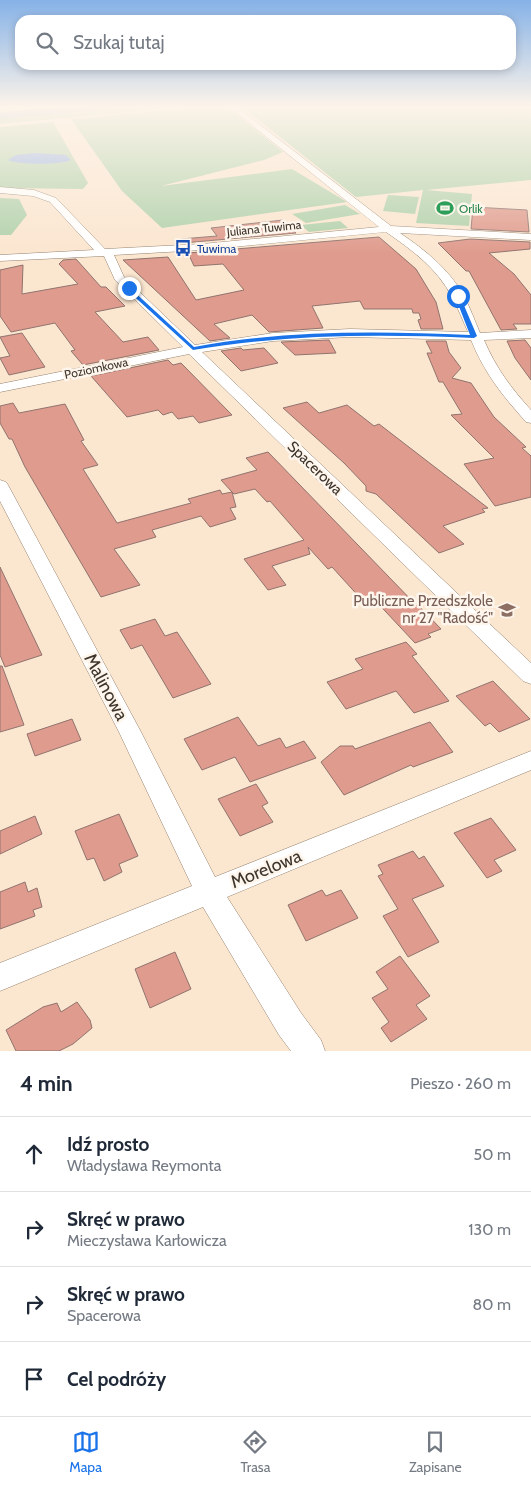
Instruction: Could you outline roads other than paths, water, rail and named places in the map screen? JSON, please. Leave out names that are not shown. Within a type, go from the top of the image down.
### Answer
[{"type":"street","points":[[295,156],[388,228],[415,246],[443,276],[458,296],[488,365],[503,388],[531,419]]},
{"type":"street","name":"Spacerowa","points":[[0,190],[34,193],[53,200],[105,253],[119,278],[531,676]]},
{"type":"street","name":"Juliana Tuwima","points":[[0,258],[225,245],[388,228],[531,237]]},
{"type":"street","name":"Poziomkowa","points":[[0,388],[236,341],[320,334],[390,333],[474,336],[531,334]]},
{"type":"street","name":"Malinowa","points":[[0,485],[130,732],[209,892],[290,1024],[310,1051]]},
{"type":"street","name":"Morelowa","points":[[0,977],[531,760]]},
{"type":"water","points":[[14,156],[67,156],[71,160],[40,164],[8,160]]},
{"type":"place","name":"Orlik","points":[[445,208]]},
{"type":"place","name":"Tuwima","points":[[183,248]]},
{"type":"place","name":"Publiczne Przedszkole nr 27 \"Radość\"","points":[[507,610]]}]
